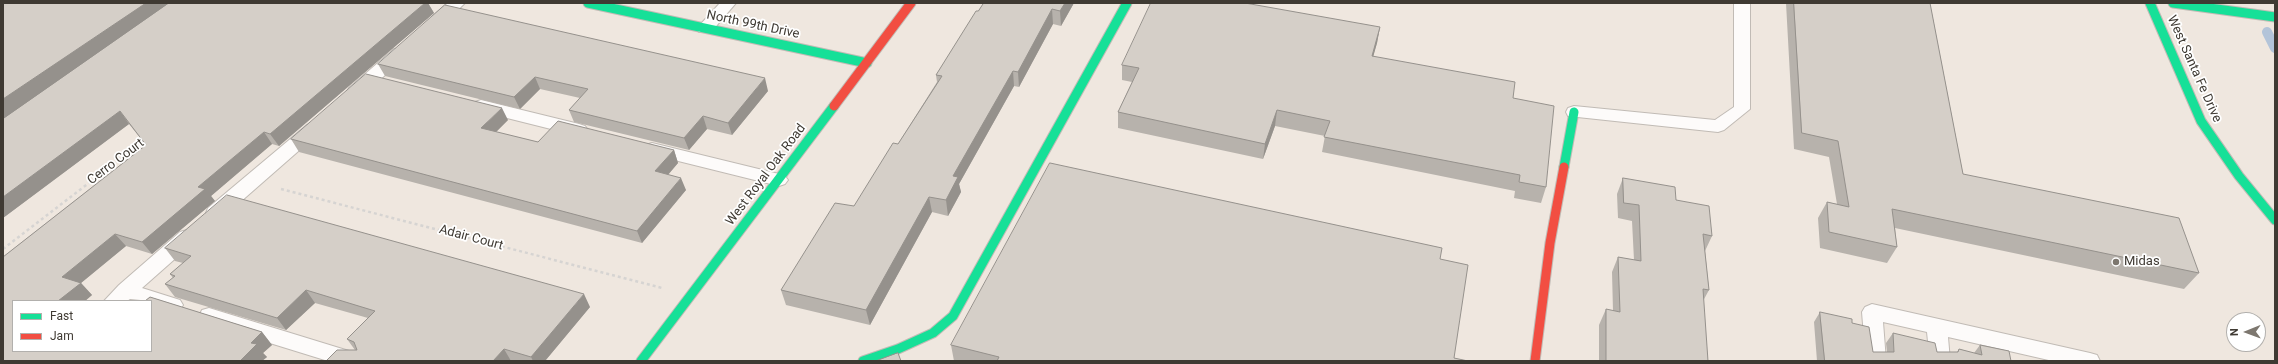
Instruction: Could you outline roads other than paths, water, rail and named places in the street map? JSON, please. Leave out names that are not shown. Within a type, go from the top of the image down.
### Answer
[{"type":"street","name":"North 99th Drive","points":[[588,3],[867,63]]},
{"type":"street","name":"West Royal Oak Road","points":[[641,361],[911,3]]},
{"type":"street","points":[[863,361],[898,350],[934,333],[953,316],[1127,3]]},
{"type":"street","name":"West Santa Fe Drive","points":[[2150,3],[2201,121],[2239,176],[2275,220]]},
{"type":"street","points":[[2172,3],[2275,17]]},
{"type":"street","points":[[1535,361],[1550,243],[1574,112]]},
{"type":"lane","points":[[340,104],[457,3]]},
{"type":"lane","points":[[705,28],[728,3]]},
{"type":"lane","points":[[1574,112],[1718,126],[1742,109],[1742,3]]},
{"type":"lane","points":[[370,79],[393,85]]},
{"type":"lane","points":[[463,102],[594,134]]},
{"type":"lane","points":[[120,296],[323,120]]},
{"type":"lane","points":[[640,146],[779,180]]},
{"type":"lane","points":[[120,296],[140,300]]},
{"type":"lane","points":[[152,302],[191,310],[355,361]]},
{"type":"lane","points":[[1876,361],[1872,312],[2090,361]]},
{"type":"lane","points":[[1937,327],[1940,361]]},
{"type":"waterway","points":[[2267,32],[2275,48]]},
{"type":"place","name":"Midas","points":[[2116,262]]}]
